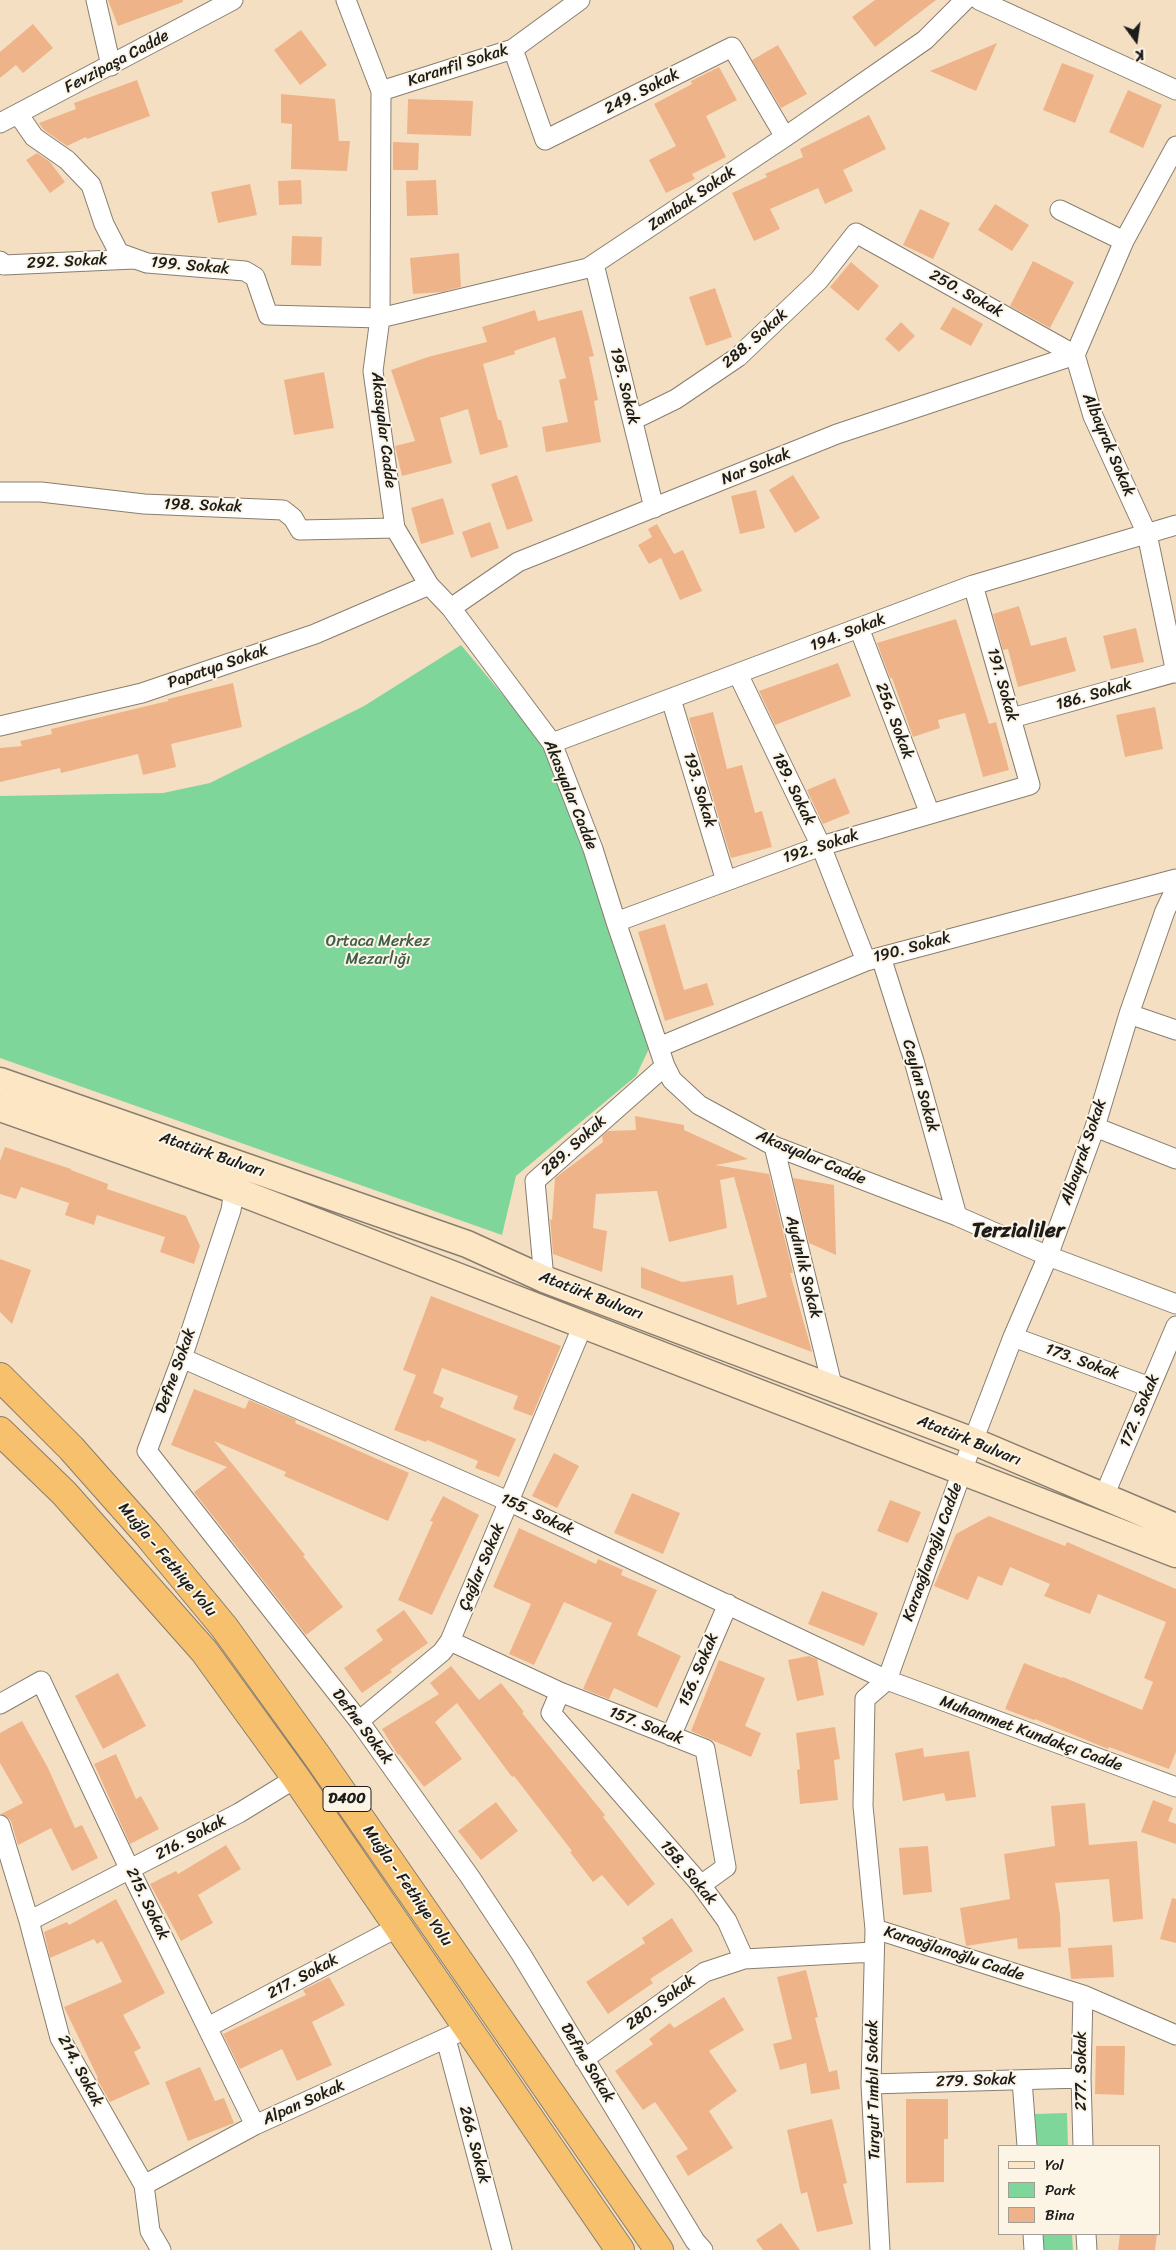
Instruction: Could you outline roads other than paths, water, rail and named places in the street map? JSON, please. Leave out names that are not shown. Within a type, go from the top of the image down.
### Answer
[{"type":"highway","name":"Muğla - Fethiye Yolu","points":[[0,1377],[71,1448],[148,1535],[224,1627],[317,1756],[658,2250]]},
{"type":"highway","name":"Muğla - Fethiye Yolu","points":[[0,1430],[64,1493],[204,1651],[296,1778],[398,1927],[457,2034],[620,2250]]},
{"type":"main road","name":"Atatürk Bulvarı","points":[[0,1081],[467,1244],[544,1279],[973,1441],[1176,1527]]},
{"type":"main road","name":"Atatürk Bulvarı","points":[[0,1108],[234,1190],[1176,1554]]},
{"type":"street","points":[[96,0],[111,66]]},
{"type":"street","name":"Fevzipaşa Cadde","points":[[0,123],[233,0]]},
{"type":"street","name":"Akasyalar Cadde","points":[[346,0],[381,91],[380,318],[374,371],[395,528],[429,585],[451,608],[552,743],[593,849],[665,1066],[672,1080],[699,1105],[774,1146],[958,1216],[1048,1256],[1176,1304]]},
{"type":"street","name":"Karanfil Sokak","points":[[381,91],[513,49],[580,0]]},
{"type":"street","name":"Zambak Sokak","points":[[380,318],[588,268],[785,137],[925,40],[965,0]]},
{"type":"street","points":[[979,0],[1176,90]]},
{"type":"street","name":"249. Sokak","points":[[513,49],[545,140],[732,47],[785,137]]},
{"type":"street","name":"199. Sokak","points":[[18,114],[34,137],[67,160],[91,185],[104,224],[119,253],[147,263],[245,271],[255,276],[268,315],[380,318]]},
{"type":"street","points":[[1075,355],[1124,241],[1171,166],[1176,146]]},
{"type":"street","points":[[1060,210],[1124,241]]},
{"type":"street","name":"250. Sokak","points":[[856,233],[1075,355]]},
{"type":"street","name":"288. Sokak","points":[[633,420],[676,399],[738,357],[819,280],[856,233]]},
{"type":"street","name":"292. Sokak","points":[[0,261],[4,265],[135,259]]},
{"type":"street","name":"195. Sokak","points":[[594,264],[654,508]]},
{"type":"street","name":"Nar Sokak","points":[[451,608],[518,562],[838,434],[1075,355]]},
{"type":"street","name":"Albayrak Sokak","points":[[1075,355],[1093,416],[1146,534],[1176,672]]},
{"type":"street","name":"198. Sokak","points":[[0,492],[41,492],[144,504],[283,510],[293,518],[300,530],[395,528]]},
{"type":"street","name":"194. Sokak","points":[[552,743],[972,585],[1176,525]]},
{"type":"street","name":"Papatya Sokak","points":[[0,726],[142,693],[315,634],[429,585]]},
{"type":"street","name":"191. Sokak","points":[[972,585],[1030,784]]},
{"type":"street","name":"256. Sokak","points":[[859,628],[930,814]]},
{"type":"street","name":"186. Sokak","points":[[1012,718],[1176,672]]},
{"type":"street","name":"189. Sokak","points":[[738,674],[874,959]]},
{"type":"street","name":"193. Sokak","points":[[671,699],[726,881]]},
{"type":"street","name":"192. Sokak","points":[[616,922],[821,846],[1030,784]]},
{"type":"street","name":"190. Sokak","points":[[659,1047],[874,959],[1176,879]]},
{"type":"street","name":"Albayrak Sokak","points":[[973,1441],[1013,1337],[1048,1256],[1095,1127],[1129,1014],[1164,911],[1176,888]]},
{"type":"street","name":"Ceylan Sokak","points":[[874,959],[914,1061],[958,1216]]},
{"type":"street","points":[[1129,1014],[1176,1030]]},
{"type":"street","name":"289. Sokak","points":[[544,1279],[535,1181],[665,1066]]},
{"type":"street","points":[[1095,1127],[1176,1159]]},
{"type":"street","name":"Aydınlık Sokak","points":[[774,1146],[833,1389]]},
{"type":"street","name":"Defne Sokak","points":[[234,1190],[231,1210],[182,1358],[146,1451],[359,1721],[490,1908],[521,1954],[695,2241],[703,2250]]},
{"type":"street","name":"Çağlar Sokak","points":[[359,1721],[442,1652],[450,1641],[583,1325]]},
{"type":"street","name":"172. Sokak","points":[[1104,1496],[1176,1326]]},
{"type":"street","name":"173. Sokak","points":[[1013,1337],[1150,1387]]},
{"type":"street","name":"155. Sokak","points":[[182,1358],[510,1502],[887,1680]]},
{"type":"street","name":"Karaoğlanoğlu Cadde","points":[[973,1441],[887,1680],[865,1699],[863,1806],[875,1929],[1083,1995],[1176,2035]]},
{"type":"street","name":"156. Sokak","points":[[671,1736],[728,1604]]},
{"type":"street","name":"157. Sokak","points":[[450,1641],[560,1692],[705,1749],[726,1867],[701,1885]]},
{"type":"street","name":"Muhammet Kundakçı Cadde","points":[[887,1680],[1176,1787]]},
{"type":"street","name":"215. Sokak","points":[[0,1704],[41,1681],[130,1870],[256,2125]]},
{"type":"street","name":"158. Sokak","points":[[560,1692],[551,1713],[701,1885],[728,1921],[744,1959]]},
{"type":"street","name":"216. Sokak","points":[[29,1921],[238,1813],[296,1778]]},
{"type":"street","name":"214. Sokak","points":[[0,1825],[29,1921],[60,2038],[144,2185],[150,2232],[161,2250]]},
{"type":"street","name":"217. Sokak","points":[[208,2027],[398,1927]]},
{"type":"street","name":"Turgut Tımbıl Sokak","points":[[875,1929],[871,2084],[880,2250]]},
{"type":"street","points":[[744,1959],[874,1952]]},
{"type":"street","name":"280. Sokak","points":[[584,2059],[705,1972],[744,1959]]},
{"type":"street","name":"277. Sokak","points":[[1083,1995],[1082,2078],[1084,2145]]},
{"type":"street","name":"Alpan Sokak","points":[[144,2185],[256,2125],[457,2034]]},
{"type":"street","name":"266. Sokak","points":[[457,2034],[502,2250]]},
{"type":"street","name":"279. Sokak","points":[[871,2084],[1082,2078]]},
{"type":"street","points":[[1022,2080],[1027,2145]]},
{"type":"street","points":[[1033,2235],[1034,2250]]},
{"type":"street","points":[[1086,2235],[1087,2250]]},
{"type":"district","name":"Terzialiler","points":[[1018,1232]]},
{"type":"park label","name":"Ortaca Merkez Mezarlığı","points":[[378,951]]}]
